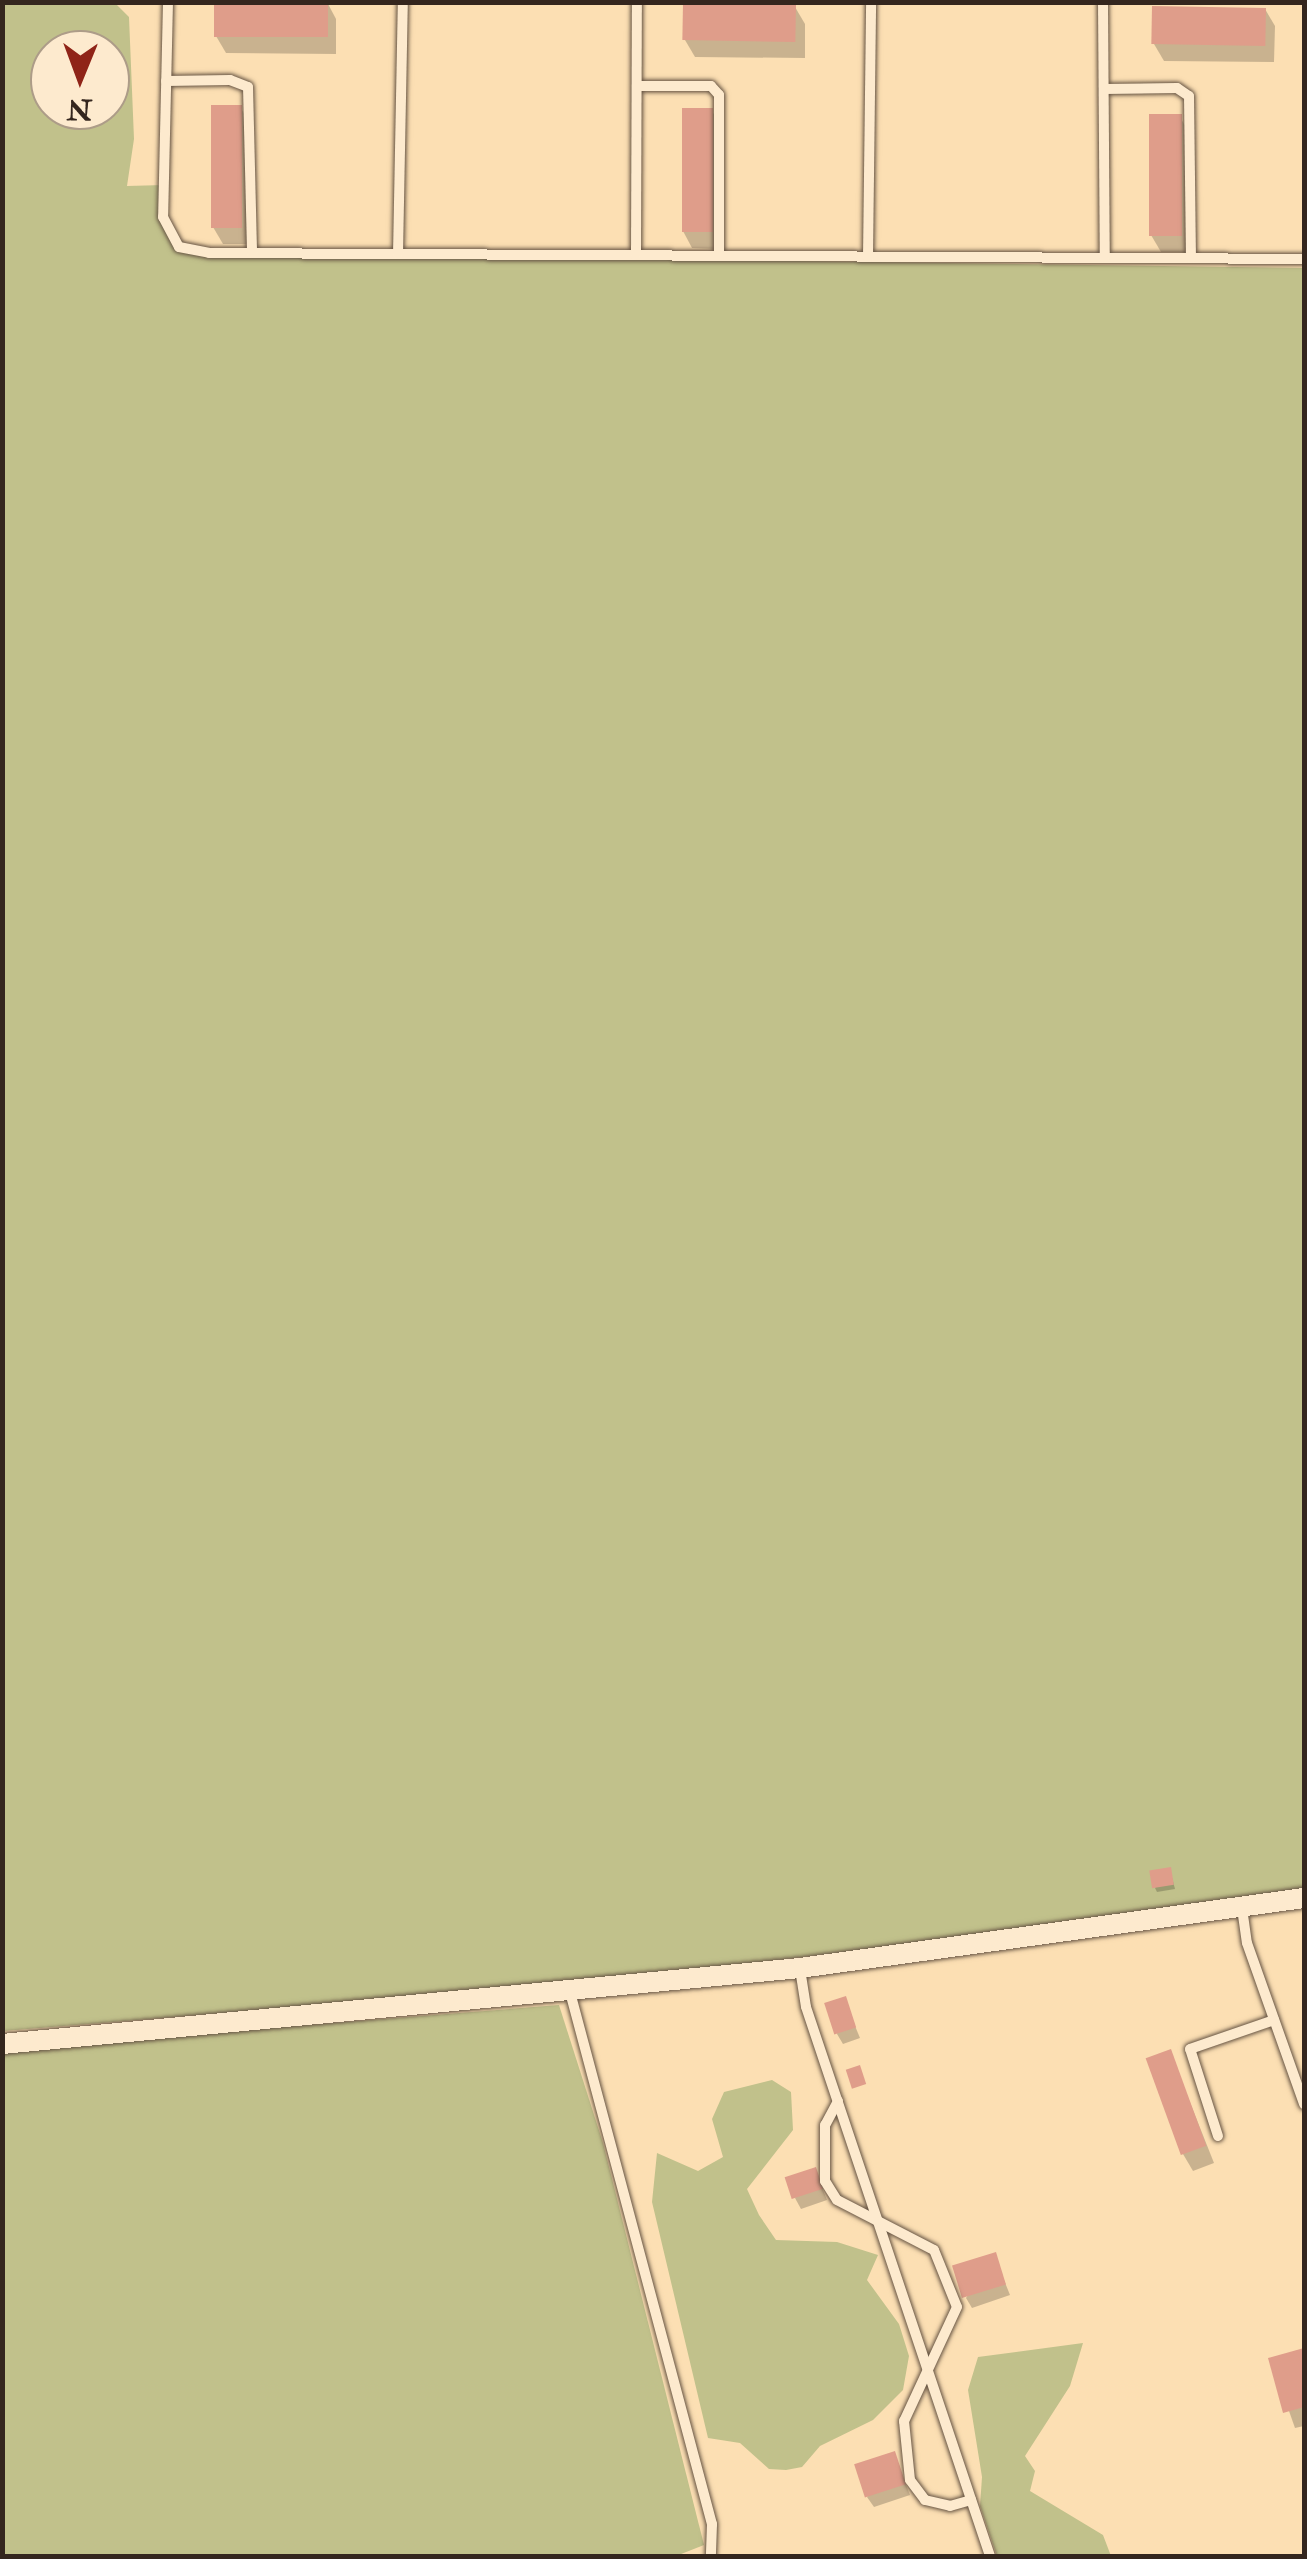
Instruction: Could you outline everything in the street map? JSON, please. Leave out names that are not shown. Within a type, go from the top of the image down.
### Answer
[{"type":"street","points":[[2,2044],[800,1968],[1304,1898]]},
{"type":"lane","points":[[168,2],[163,217],[179,247],[252,253],[1304,259]]},
{"type":"lane","points":[[398,254],[403,2]]},
{"type":"lane","points":[[636,255],[637,2]]},
{"type":"lane","points":[[868,257],[871,2]]},
{"type":"lane","points":[[1103,2],[1105,258]]},
{"type":"lane","points":[[166,81],[230,80],[248,88],[252,253]]},
{"type":"lane","points":[[636,86],[711,86],[719,95],[719,256]]},
{"type":"lane","points":[[1104,89],[1177,88],[1189,96],[1190,258]]},
{"type":"lane","points":[[1242,1908],[1246,1943],[1304,2104]]},
{"type":"lane","points":[[800,1968],[838,2102],[990,2556]]},
{"type":"lane","points":[[570,1992],[712,2524],[711,2556]]},
{"type":"lane","points":[[1218,2136],[1190,2048],[1274,2020]]},
{"type":"lane","points":[[838,2102],[825,2125],[825,2181],[838,2200],[934,2250],[953,2286],[957,2307],[951,2327],[926,2365],[904,2421],[910,2480],[925,2500],[950,2506],[971,2500]]},
{"type":"green space","points":[[2,3],[115,3],[129,17],[130,30],[30,30],[30,130],[130,130],[130,41],[134,139],[127,186],[164,185],[163,217],[179,247],[209,253],[1304,268],[1304,1889],[1040,1929],[566,1985],[3,2031]]},
{"type":"green space","points":[[559,2005],[603,2143],[704,2545],[676,2556],[3,2556],[3,2049]]},
{"type":"green space","points":[[772,2080],[791,2092],[793,2130],[747,2189],[759,2215],[776,2240],[837,2242],[878,2255],[867,2280],[899,2324],[909,2356],[903,2390],[873,2420],[820,2446],[802,2467],[786,2470],[769,2469],[740,2443],[708,2438],[652,2202],[657,2153],[698,2171],[723,2157],[712,2119],[724,2092]]},
{"type":"green space","points":[[1083,2343],[1070,2386],[1025,2456],[1035,2471],[1030,2491],[1103,2535],[1111,2556],[997,2556],[980,2506],[982,2477],[968,2390],[978,2357]]},
{"type":"building","points":[[214,2],[328,2],[328,37],[214,37]]},
{"type":"building","points":[[683,3],[796,5],[795,42],[682,40]]},
{"type":"building","points":[[1152,6],[1266,8],[1265,46],[1151,44]]},
{"type":"building","points":[[211,105],[242,105],[242,228],[211,228]]},
{"type":"building","points":[[682,108],[713,108],[713,232],[682,232]]},
{"type":"building","points":[[1149,114],[1182,114],[1182,236],[1149,236]]},
{"type":"building","points":[[1171,1867],[1174,1885],[1152,1888],[1149,1870]]},
{"type":"building","points":[[846,1996],[856,2027],[834,2034],[824,2003]]},
{"type":"building","points":[[1171,2049],[1206,2146],[1181,2155],[1146,2058]]},
{"type":"building","points":[[860,2065],[866,2084],[852,2089],[846,2070]]},
{"type":"building","points":[[816,2167],[823,2189],[792,2199],[785,2177]]},
{"type":"building","points":[[996,2252],[1006,2285],[962,2298],[952,2265]]},
{"type":"building","points":[[1304,2348],[1304,2407],[1283,2413],[1268,2358]]},
{"type":"building","points":[[895,2451],[906,2484],[865,2498],[854,2464]]}]
